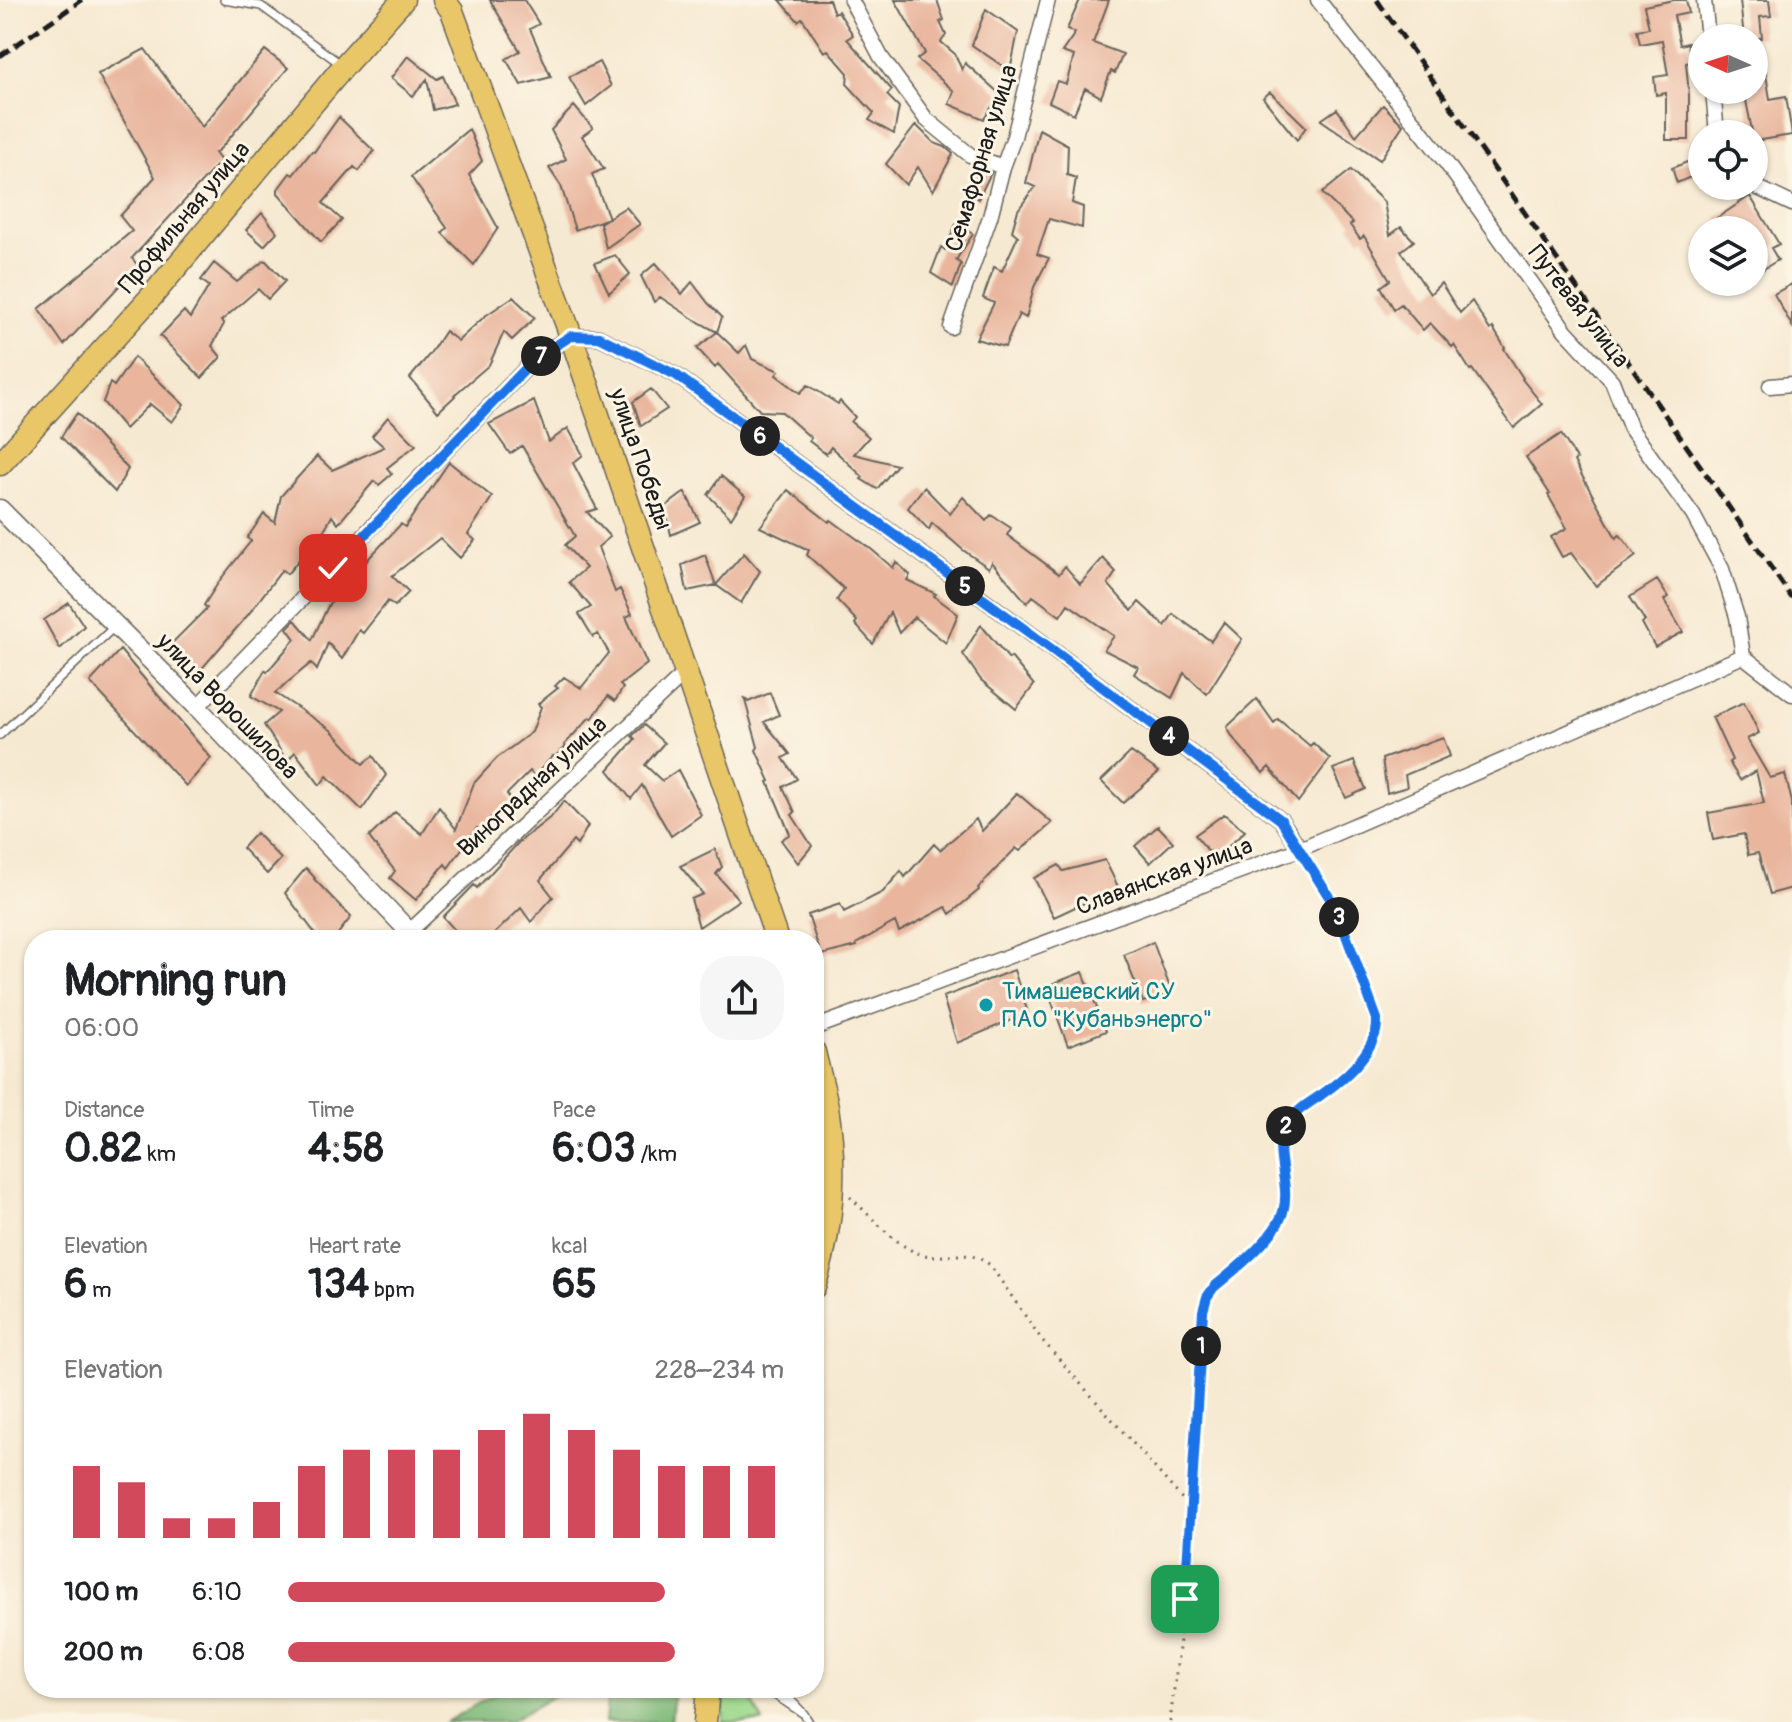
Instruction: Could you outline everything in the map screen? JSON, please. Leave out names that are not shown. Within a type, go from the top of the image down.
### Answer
[{"type":"main road","name":"Профильная улица","points":[[0,464],[152,296],[403,0]]},
{"type":"main road","name":"улица Победы","points":[[444,0],[452,11],[571,336],[774,930]]},
{"type":"main road","points":[[824,1092],[833,1159],[824,1245]]},
{"type":"main road","points":[[705,1722],[707,1698]]},
{"type":"street","points":[[851,0],[881,57],[926,119],[970,155],[1003,167]]},
{"type":"street","name":"Семафорная улица","points":[[951,327],[1014,137],[1048,0]]},
{"type":"street","name":"Путевая улица","points":[[1318,0],[1447,164],[1565,330],[1612,381],[1631,429],[1693,515],[1722,569],[1737,617],[1743,656]]},
{"type":"street","points":[[1704,0],[1707,24]]},
{"type":"street","points":[[1768,193],[1792,204]]},
{"type":"street","points":[[197,707],[536,358],[571,336],[599,337],[676,375],[1042,642],[1281,820],[1300,849]]},
{"type":"street","points":[[1770,386],[1792,384]]},
{"type":"street","name":"улица Ворошилова","points":[[0,509],[197,707],[408,930]]},
{"type":"street","points":[[1743,656],[1792,694]]},
{"type":"street","name":"Славянская улица","points":[[824,1024],[1300,849],[1743,656]]},
{"type":"street","name":"Виноградная улица","points":[[420,930],[685,673]]},
{"type":"lane","points":[[224,0],[261,6],[344,66]]},
{"type":"lane","points":[[0,735],[116,625]]},
{"type":"lane","points":[[779,1698],[804,1714]]},
{"type":"lane","points":[[789,1698],[809,1722]]},
{"type":"path","points":[[1170,1722],[1185,1599],[1203,1311],[1207,1297],[1273,1233],[1279,1221],[1284,1209],[1285,1191],[1279,1148],[1281,1135],[1288,1123],[1296,1112],[1339,1082],[1364,1054],[1375,1036],[1377,1019],[1336,908],[1300,849]]},
{"type":"path","points":[[833,1181],[907,1248],[929,1256],[972,1255],[990,1265],[1042,1340],[1191,1509]]},
{"type":"green space","points":[[488,1698],[550,1698],[509,1722],[446,1722]]},
{"type":"green space","points":[[607,1698],[673,1698],[671,1722],[605,1722]]},
{"type":"green space","points":[[724,1698],[750,1698],[763,1722],[723,1722]]},
{"type":"building","points":[[490,0],[524,0],[539,24],[530,29],[551,77],[521,85],[506,59],[520,51]]},
{"type":"building","points":[[780,0],[829,0],[834,13],[838,11],[853,35],[847,39],[892,90],[887,95],[899,107],[894,134],[869,120],[874,113],[847,84],[848,73],[828,50],[824,52],[802,18],[798,21]]},
{"type":"building","points":[[895,0],[937,0],[944,20],[940,22],[946,35],[941,42],[955,54],[962,70],[965,63],[1000,94],[984,119],[949,104],[954,91],[917,59],[925,53]]},
{"type":"building","points":[[1080,0],[1109,0],[1093,43],[1123,54],[1115,73],[1111,71],[1101,97],[1085,88],[1074,114],[1049,102],[1057,81],[1066,84],[1074,56],[1062,52],[1075,33],[1067,29]]},
{"type":"building","points":[[1686,0],[1689,13],[1674,16],[1680,45],[1688,43],[1688,140],[1666,140],[1666,93],[1656,95],[1654,77],[1668,75],[1662,40],[1640,44],[1637,30],[1649,28],[1644,6]]},
{"type":"building","points":[[1740,0],[1769,0],[1771,16],[1760,17],[1761,24],[1743,24]]},
{"type":"building","points":[[986,9],[1018,32],[1010,71],[972,45]]},
{"type":"building","points":[[145,49],[202,127],[265,50],[288,68],[215,153],[221,161],[132,258],[138,266],[64,345],[39,309],[132,231],[120,216],[155,177],[98,74]]},
{"type":"building","points":[[408,56],[437,79],[443,76],[455,104],[433,110],[427,79],[413,96],[391,78]]},
{"type":"building","points":[[599,62],[611,86],[586,106],[569,77]]},
{"type":"building","points":[[1768,86],[1770,99],[1786,96],[1792,135],[1768,139],[1768,120],[1750,120],[1747,104],[1768,104]]},
{"type":"building","points":[[1270,92],[1306,127],[1297,140],[1263,98]]},
{"type":"building","points":[[1383,105],[1403,125],[1380,160],[1321,120],[1337,109],[1356,136]]},
{"type":"building","points":[[574,106],[593,128],[582,136],[604,169],[592,174],[609,218],[575,230],[561,186],[549,168],[566,159],[551,130]]},
{"type":"building","points":[[339,117],[374,151],[359,171],[354,167],[323,203],[342,220],[321,242],[278,193],[278,189],[290,173],[293,175],[314,152]]},
{"type":"building","points":[[916,125],[934,143],[953,154],[933,191],[918,167],[906,185],[886,164]]},
{"type":"building","points":[[469,129],[482,161],[469,175],[498,228],[474,265],[442,233],[447,228],[411,177]]},
{"type":"building","points":[[1039,129],[1068,145],[1067,175],[1076,178],[1072,203],[1083,207],[1082,228],[1049,219],[1037,254],[1049,258],[1034,287],[1026,318],[1019,314],[1005,347],[976,339],[994,303],[983,298],[994,267],[1002,271],[1018,236],[1012,231],[1018,210],[1035,187],[1026,183]]},
{"type":"building","points":[[1688,162],[1688,178],[1677,183],[1672,168]]},
{"type":"building","points":[[983,170],[991,173],[978,199],[964,189]]},
{"type":"building","points":[[1351,170],[1384,202],[1390,235],[1401,227],[1414,241],[1401,251],[1430,294],[1441,283],[1460,313],[1472,301],[1490,330],[1493,328],[1522,379],[1542,404],[1514,428],[1454,345],[1452,347],[1430,323],[1423,330],[1401,304],[1394,309],[1381,287],[1390,280],[1364,236],[1360,239],[1350,225],[1353,223],[1322,193]]},
{"type":"building","points":[[1744,200],[1752,200],[1762,216],[1720,216]]},
{"type":"building","points":[[626,207],[640,224],[606,248],[600,223]]},
{"type":"building","points":[[262,213],[277,232],[264,246],[246,230]]},
{"type":"building","points":[[956,224],[973,234],[956,260],[961,264],[953,287],[931,273],[941,247],[945,250]]},
{"type":"building","points":[[1768,226],[1779,244],[1771,248],[1778,260],[1768,266]]},
{"type":"building","points":[[615,255],[630,274],[609,293],[595,263]]},
{"type":"building","points":[[265,260],[285,281],[268,299],[258,289],[221,321],[224,324],[212,346],[221,357],[202,378],[160,336],[184,311],[190,318],[209,286],[201,280],[214,263],[237,282]]},
{"type":"building","points":[[656,263],[682,294],[692,282],[722,317],[717,332],[660,297],[654,302],[641,276]]},
{"type":"building","points":[[1792,284],[1792,326],[1774,294]]},
{"type":"building","points":[[513,297],[535,318],[512,340],[504,332],[489,365],[438,412],[410,378],[445,331],[458,341],[485,316]]},
{"type":"building","points":[[717,332],[739,353],[746,345],[752,359],[779,371],[776,375],[800,393],[808,385],[838,404],[840,401],[855,417],[851,422],[869,437],[854,454],[897,465],[877,489],[861,479],[863,477],[831,447],[826,454],[809,441],[811,438],[782,412],[760,411],[718,364],[715,368],[697,348]]},
{"type":"building","points":[[134,357],[184,405],[172,422],[150,404],[125,429],[103,402],[110,383],[114,386]]},
{"type":"building","points":[[651,389],[667,409],[641,426],[633,402]]},
{"type":"building","points":[[534,401],[549,442],[568,428],[583,455],[573,463],[597,509],[587,512],[610,537],[598,547],[615,592],[620,589],[632,614],[626,617],[647,664],[620,685],[623,688],[615,701],[608,696],[592,719],[590,717],[564,745],[566,747],[534,776],[530,771],[507,794],[512,801],[488,820],[490,822],[481,832],[477,828],[448,868],[445,864],[416,900],[390,878],[395,871],[369,837],[395,812],[422,834],[439,807],[456,829],[474,783],[497,758],[532,732],[541,707],[538,704],[558,688],[555,686],[564,677],[581,688],[609,653],[598,634],[593,637],[579,614],[591,607],[569,582],[586,568],[565,545],[575,536],[522,446],[510,454],[489,424]]},
{"type":"building","points":[[77,413],[128,469],[115,492],[61,437]]},
{"type":"building","points":[[388,417],[416,445],[387,468],[392,474],[379,485],[374,481],[338,524],[332,516],[316,544],[314,542],[287,574],[282,570],[193,679],[169,646],[207,608],[204,605],[251,541],[247,538],[264,514],[275,523],[281,496],[317,456],[332,470],[384,447],[372,436]]},
{"type":"building","points":[[1561,434],[1577,459],[1574,461],[1616,538],[1620,535],[1636,556],[1596,586],[1571,553],[1562,557],[1551,537],[1567,528],[1526,457]]},
{"type":"building","points":[[449,462],[492,497],[468,534],[475,540],[460,558],[440,538],[392,576],[409,592],[395,606],[388,601],[363,633],[359,630],[342,659],[328,643],[317,670],[311,663],[275,693],[331,730],[363,764],[373,756],[386,775],[362,810],[327,776],[320,785],[295,752],[287,761],[264,725],[279,712],[251,696],[265,670],[267,672],[295,639],[287,628],[295,620],[312,640],[329,604],[347,586],[351,589],[368,559],[401,524],[405,527]]},
{"type":"building","points":[[721,476],[745,496],[731,518],[708,495]]},
{"type":"building","points":[[924,487],[950,514],[963,497],[986,521],[991,515],[1011,528],[1007,535],[1059,574],[1065,566],[1080,584],[1103,558],[1116,572],[1108,584],[1132,611],[1139,602],[1165,626],[1173,614],[1211,641],[1224,622],[1242,639],[1207,694],[1184,673],[1172,698],[1134,674],[1138,667],[1104,650],[1114,636],[1068,604],[1060,616],[1033,596],[1027,603],[992,562],[989,568],[932,523],[929,530],[908,508]]},
{"type":"building","points":[[788,490],[893,568],[896,562],[910,575],[907,580],[936,594],[934,596],[958,614],[946,643],[914,617],[899,633],[890,612],[873,644],[837,600],[844,589],[807,555],[809,550],[760,527]]},
{"type":"building","points":[[685,492],[700,522],[671,535],[665,507]]},
{"type":"building","points":[[744,553],[760,571],[741,603],[716,585]]},
{"type":"building","points":[[705,555],[716,585],[687,591],[682,565]]},
{"type":"building","points":[[1657,580],[1668,597],[1664,600],[1683,632],[1655,647],[1642,623],[1645,621],[1630,597]]},
{"type":"building","points":[[69,603],[84,626],[60,649],[44,620]]},
{"type":"building","points":[[981,625],[1034,685],[1016,709],[981,680],[963,654]]},
{"type":"building","points":[[120,650],[211,758],[186,786],[90,682]]},
{"type":"building","points":[[770,693],[779,715],[764,722],[790,754],[783,758],[797,779],[783,787],[795,812],[792,815],[812,846],[798,863],[781,840],[790,834],[756,750],[758,747],[744,697],[748,702]]},
{"type":"building","points":[[1257,699],[1274,723],[1278,719],[1330,759],[1298,802],[1269,767],[1263,773],[1227,727]]},
{"type":"building","points":[[1744,702],[1759,733],[1747,739],[1770,778],[1785,774],[1792,802],[1792,888],[1770,894],[1758,853],[1748,855],[1744,834],[1713,840],[1708,813],[1764,803],[1756,771],[1740,780],[1729,762],[1732,760],[1712,717]]},
{"type":"building","points":[[644,725],[664,743],[645,765],[662,781],[678,770],[701,815],[671,836],[642,785],[631,799],[608,770],[635,739],[632,736]]},
{"type":"building","points":[[1443,737],[1450,756],[1405,775],[1407,787],[1387,793],[1382,759]]},
{"type":"building","points":[[1131,752],[1159,772],[1123,803],[1101,781]]},
{"type":"building","points":[[1354,761],[1366,789],[1346,798],[1333,769]]},
{"type":"building","points":[[1017,793],[1052,823],[1020,851],[1016,848],[979,890],[950,914],[946,907],[899,932],[895,922],[857,946],[824,954],[824,930],[813,930],[808,915],[840,904],[844,912],[883,892],[901,871],[905,877],[934,844],[940,850],[976,819],[982,831]]},
{"type":"building","points":[[564,801],[588,826],[577,845],[573,841],[540,880],[553,897],[531,922],[521,908],[498,930],[455,930],[443,917],[474,885],[477,888],[519,842],[552,816]]},
{"type":"building","points":[[1224,814],[1245,831],[1215,859],[1195,835]]},
{"type":"building","points":[[1158,826],[1173,842],[1150,863],[1135,846]]},
{"type":"building","points":[[256,833],[281,859],[267,874],[242,848]]},
{"type":"building","points":[[715,849],[722,867],[716,874],[739,900],[699,927],[691,899],[703,894],[680,866]]},
{"type":"building","points":[[1105,860],[1121,893],[1086,902],[1054,917],[1034,878],[1059,865],[1063,871]]},
{"type":"building","points":[[306,868],[351,917],[341,930],[313,930],[285,893]]},
{"type":"building","points":[[1153,942],[1172,993],[1143,1002],[1124,955]]},
{"type":"building","name":"Тимашевский СУ ПАО \"Кубаньэнерго\"","points":[[1014,970],[1028,1013],[957,1043],[943,997]]},
{"type":"building","points":[[1083,972],[1106,1031],[1068,1046],[1046,986]]},
{"type":"railway","points":[[0,56],[82,0]]},
{"type":"railway","points":[[1377,0],[1792,598]]},
{"type":"place","name":"Тимашевский СУ ПАО \"Кубаньэнерго\"","points":[[986,1005]]},
{"type":"route","points":[[333,568],[536,358],[571,336],[599,337],[676,375],[1281,820],[1336,908],[1373,1004],[1377,1019],[1375,1036],[1364,1054],[1339,1082],[1296,1112],[1288,1123],[1281,1135],[1279,1148],[1285,1191],[1284,1209],[1279,1221],[1273,1233],[1207,1297],[1203,1311],[1185,1599]]}]
